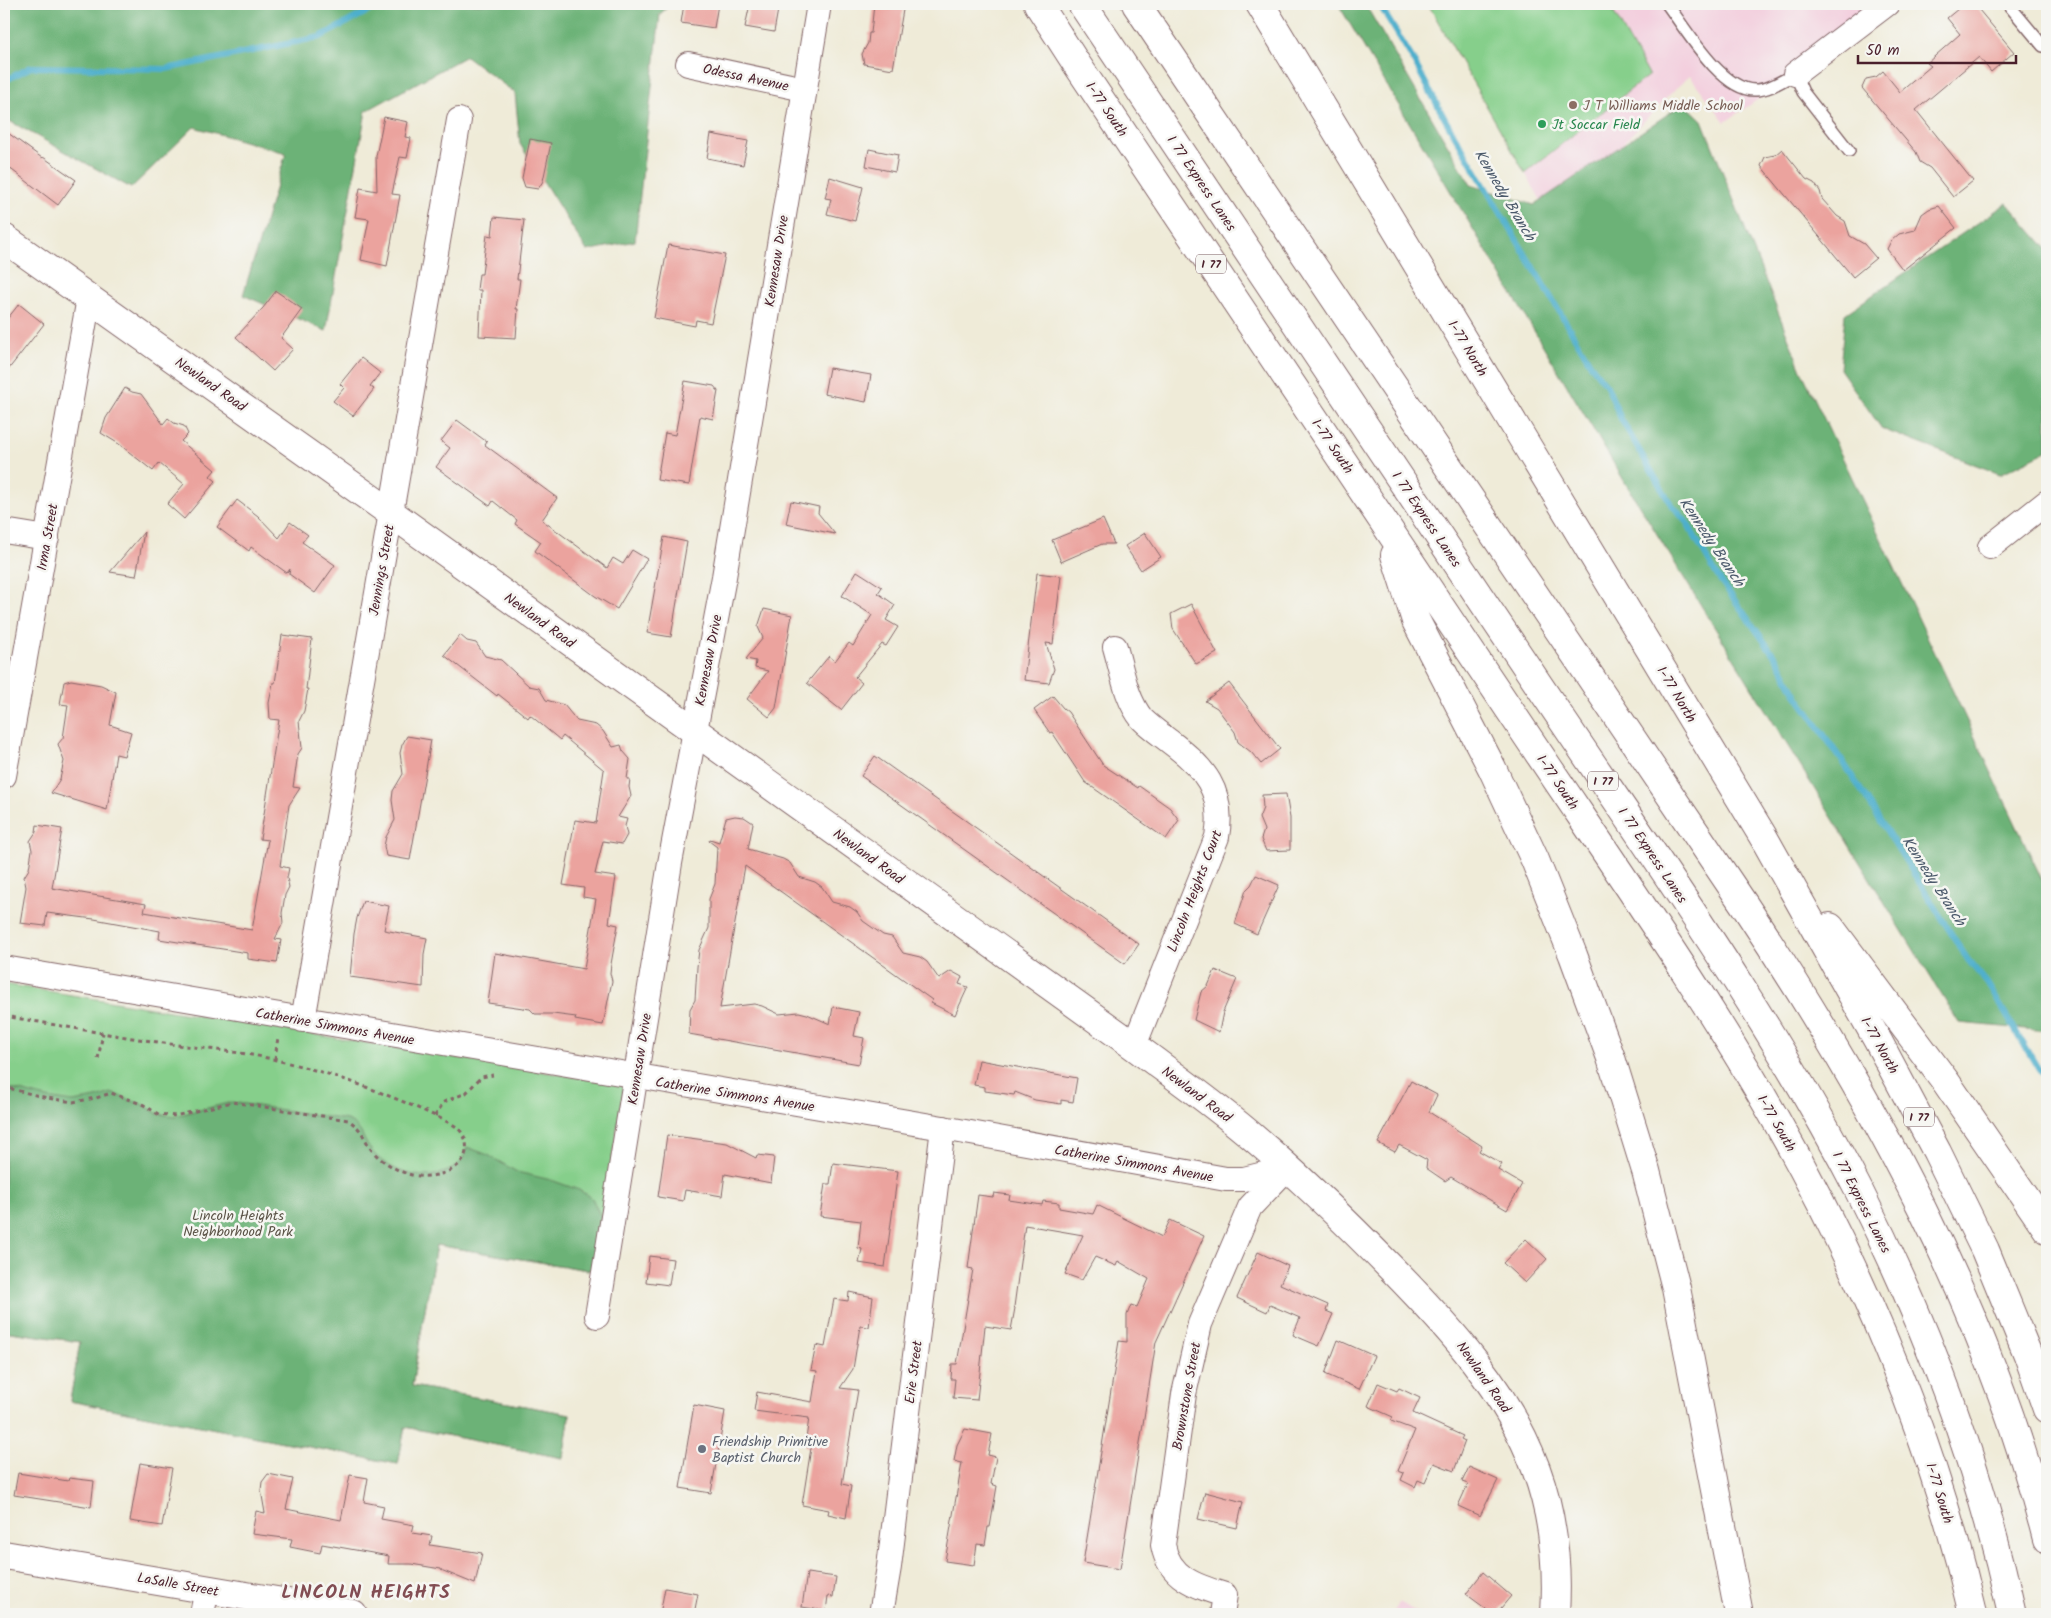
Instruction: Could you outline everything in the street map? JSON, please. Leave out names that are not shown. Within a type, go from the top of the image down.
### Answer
[{"type":"main road","name":"I-77 South","points":[[1038,4],[1671,951],[1750,1077],[1797,1157],[1847,1256],[1905,1391],[1943,1502],[1973,1614]]},
{"type":"main road","name":"I 77 Express Lanes","points":[[1082,4],[1703,930],[1808,1100],[1859,1192],[1924,1334],[1960,1428],[1980,1490],[2012,1614]]},
{"type":"main road","points":[[1136,4],[1748,912],[1825,1032],[1903,1169],[1950,1265],[2004,1403],[2047,1539]]},
{"type":"main road","name":"I-77 North","points":[[1260,4],[1764,838],[1912,1104],[1962,1202],[2006,1300],[2047,1409]]},
{"type":"main road","name":"Newland Road","points":[[4,238],[1134,1046],[1219,1109],[1287,1168],[1333,1210],[1421,1298],[1473,1359],[1509,1412],[1536,1469],[1545,1498],[1555,1564],[1556,1614]]},
{"type":"main road","points":[[1384,523],[1416,621],[1492,768],[1534,860],[1573,955],[1611,1058],[1646,1171],[1676,1288],[1739,1614]]},
{"type":"main road","points":[[1764,838],[1946,1082],[2047,1229]]},
{"type":"main road","name":"LaSalle Street","points":[[4,1555],[204,1602],[352,1614]]},
{"type":"street","name":"Kennesaw Drive","points":[[598,1316],[670,863],[724,577],[819,4]]},
{"type":"street","points":[[1795,74],[1883,5]]},
{"type":"street","name":"Odessa Avenue","points":[[688,64],[804,89]]},
{"type":"street","name":"Jennings Street","points":[[303,1020],[459,120]]},
{"type":"street","name":"Irma Street","points":[[4,776],[89,298]]},
{"type":"street","points":[[1990,547],[2047,502]]},
{"type":"street","points":[[4,531],[47,538]]},
{"type":"street","name":"Lincoln Heights Court","points":[[1115,647],[1131,702],[1149,725],[1187,754],[1205,772],[1211,783],[1219,813],[1217,837],[1134,1046]]},
{"type":"street","name":"Catherine Simmons Avenue","points":[[4,968],[637,1078],[943,1128],[1226,1179],[1244,1179],[1287,1168]]},
{"type":"street","name":"Erie Street","points":[[881,1614],[890,1567],[943,1128]]},
{"type":"street","name":"Brownstone Street","points":[[1222,1614],[1225,1595],[1192,1584],[1178,1575],[1165,1553],[1163,1545],[1184,1394],[1200,1324],[1250,1207],[1287,1168]]},
{"type":"lane","points":[[1667,4],[1709,60],[1738,86],[1755,90],[1771,86],[1795,74],[1803,92],[1849,151]]},
{"type":"lane","points":[[2008,4],[2043,46]]},
{"type":"path","points":[[4,1016],[275,1059],[346,1079],[407,1102],[454,1125],[465,1135],[467,1147],[464,1160],[452,1170],[434,1176],[408,1174],[391,1166],[372,1150],[360,1128],[348,1120],[232,1102],[175,1116],[158,1114],[144,1106],[111,1093],[73,1102],[47,1098],[4,1087]]},
{"type":"path","points":[[98,1059],[103,1033]]},
{"type":"path","points":[[435,1116],[444,1102],[466,1093],[481,1077],[495,1075]]},
{"type":"shaded area","name":"J T Williams Middle School","points":[[1428,4],[1887,4],[1795,74],[1725,122],[1690,76],[1676,88],[1551,218]]},
{"type":"shaded area","points":[[1400,1602],[1419,1614],[1392,1614]]},
{"type":"green space","points":[[4,4],[671,4],[660,14],[635,241],[587,251],[520,144],[515,93],[466,56],[366,111],[326,331],[243,295],[286,153],[194,127],[131,188],[4,118]]},
{"type":"green space","points":[[1338,4],[1365,4],[1471,185],[1534,205],[1684,103],[1702,120],[1801,370],[2047,890],[2047,1031],[1959,1023],[1626,484]]},
{"type":"green space","name":"Jt Soccar Field","points":[[1428,4],[1609,4],[1649,75],[1525,173]]},
{"type":"green space","points":[[2007,203],[2047,249],[2047,451],[2000,474],[1882,429],[1840,369],[1845,314]]},
{"type":"green space","name":"Lincoln Heights Neighborhood Park","points":[[4,984],[624,1085],[594,1271],[436,1245],[412,1386],[570,1414],[563,1458],[405,1427],[398,1464],[70,1401],[80,1342],[4,1331]]},
{"type":"green space","name":"Lincoln Heights Neighborhood Park","points":[[4,1087],[47,1098],[73,1102],[111,1093],[144,1105],[158,1114],[175,1116],[232,1102],[347,1120],[360,1131],[371,1150],[378,1157],[385,1163],[403,1172],[423,1176],[442,1173],[455,1167],[461,1161],[467,1147],[488,1155],[517,1172],[551,1180],[579,1190],[592,1198],[602,1220],[594,1271],[436,1245],[412,1386],[570,1414],[563,1458],[405,1427],[398,1464],[70,1401],[80,1342],[4,1331]]},
{"type":"building","points":[[684,4],[718,4],[714,28],[681,23]]},
{"type":"building","points":[[750,4],[779,4],[774,32],[745,27]]},
{"type":"building","points":[[874,4],[904,4],[893,69],[864,64],[862,54],[868,43],[869,33],[871,33]]},
{"type":"building","points":[[1964,4],[1974,4],[2014,52],[1991,72],[1979,57],[1916,110],[1973,181],[1953,197],[1930,168],[1920,162],[1916,152],[1862,88],[1866,79],[1876,77],[1883,71],[1900,92],[1931,66],[1927,63],[1960,34],[1947,18]]},
{"type":"building","points":[[384,117],[408,122],[405,137],[411,138],[407,158],[400,157],[392,194],[400,195],[387,266],[361,260],[369,219],[355,217],[360,188],[377,191],[376,156]]},
{"type":"building","points":[[4,130],[76,180],[58,205],[4,164]]},
{"type":"building","points":[[711,134],[748,141],[743,165],[707,158]]},
{"type":"building","points":[[530,139],[551,143],[543,181],[538,189],[525,187],[522,178]]},
{"type":"building","points":[[869,149],[898,155],[895,172],[866,166]]},
{"type":"building","points":[[1782,149],[1806,179],[1814,183],[1820,191],[1822,199],[1837,216],[1845,221],[1850,236],[1864,244],[1876,258],[1853,277],[1761,166],[1765,157],[1775,155]]},
{"type":"building","points":[[830,177],[863,187],[855,221],[827,214],[831,199],[825,198]]},
{"type":"building","points":[[1939,206],[1956,228],[1903,270],[1887,249],[1891,241],[1899,234],[1915,230],[1922,214],[1929,209]]},
{"type":"building","points":[[494,217],[524,220],[517,279],[520,279],[516,309],[518,309],[516,338],[479,336],[481,290],[477,290],[479,274],[482,274],[487,235],[492,236]]},
{"type":"building","points":[[668,245],[725,255],[711,323],[696,320],[695,326],[654,318]]},
{"type":"building","points":[[276,291],[302,309],[281,338],[293,349],[273,371],[236,337]]},
{"type":"building","points":[[19,304],[44,324],[4,375],[4,323]]},
{"type":"building","points":[[361,358],[380,373],[370,386],[374,389],[353,416],[333,401],[344,388],[340,384]]},
{"type":"building","points":[[829,368],[871,375],[866,402],[824,394]]},
{"type":"building","points":[[685,381],[714,386],[718,391],[713,419],[700,416],[689,485],[657,480],[665,433],[675,435]]},
{"type":"building","points":[[125,388],[141,394],[163,424],[168,418],[174,423],[184,426],[188,434],[181,441],[215,470],[210,476],[216,481],[184,519],[167,504],[184,484],[159,463],[153,471],[119,444],[101,433],[106,418]]},
{"type":"building","points":[[457,420],[487,442],[485,445],[557,498],[542,520],[607,568],[613,558],[623,564],[632,550],[647,559],[617,609],[595,596],[535,551],[541,542],[515,524],[517,520],[493,501],[490,506],[436,467],[450,448],[441,441]]},
{"type":"building","points":[[237,500],[258,516],[279,538],[290,522],[308,535],[302,542],[335,565],[315,593],[289,574],[290,569],[287,573],[251,547],[249,551],[217,527]]},
{"type":"building","points":[[791,501],[819,507],[818,513],[835,534],[786,524]]},
{"type":"building","points":[[1103,519],[1114,544],[1102,544],[1061,562],[1052,540]]},
{"type":"building","points":[[144,532],[136,576],[110,572]]},
{"type":"building","points":[[1145,533],[1161,557],[1141,570],[1125,546]]},
{"type":"building","points":[[664,537],[687,542],[671,637],[647,633]]},
{"type":"building","points":[[857,571],[882,587],[878,593],[895,605],[886,620],[898,627],[886,646],[882,644],[855,677],[862,683],[841,710],[807,683],[829,656],[835,661],[849,643],[853,646],[872,615],[842,596]]},
{"type":"building","points":[[1037,573],[1061,576],[1053,644],[1046,643],[1054,669],[1049,683],[1024,680]]},
{"type":"building","points":[[1191,604],[1217,653],[1196,664],[1173,629],[1171,614]]},
{"type":"building","points":[[764,609],[792,615],[776,708],[769,717],[747,699],[768,671],[755,668],[756,661],[746,659],[763,638],[758,627]]},
{"type":"building","points":[[282,635],[312,639],[306,689],[308,689],[304,711],[299,721],[302,748],[298,754],[293,787],[300,788],[289,805],[280,866],[289,868],[287,878],[289,887],[285,895],[282,913],[283,923],[275,939],[281,940],[277,963],[248,959],[248,953],[159,939],[160,931],[94,919],[47,913],[45,926],[20,923],[26,887],[24,877],[29,869],[32,850],[30,841],[36,832],[37,825],[62,829],[52,888],[146,904],[144,912],[252,930],[268,840],[260,839],[279,720],[270,719],[269,703],[273,683],[275,683]]},
{"type":"building","points":[[460,635],[467,641],[476,643],[485,656],[501,660],[529,686],[539,688],[546,700],[564,705],[577,721],[596,725],[603,731],[613,747],[621,745],[623,751],[630,759],[627,779],[630,779],[631,796],[618,817],[627,819],[625,826],[627,835],[622,844],[603,841],[595,874],[616,877],[609,923],[618,925],[610,973],[612,981],[603,1025],[575,1020],[576,1017],[535,1014],[530,1009],[488,1003],[495,953],[584,969],[596,899],[583,897],[584,888],[563,885],[575,820],[596,823],[604,770],[563,736],[560,740],[530,715],[528,718],[444,655]]},
{"type":"building","points":[[71,680],[101,685],[116,692],[110,725],[131,732],[124,756],[116,754],[107,810],[51,793],[60,779],[64,761],[58,744],[63,738],[68,705],[60,704],[64,682]]},
{"type":"building","points":[[1229,683],[1280,749],[1261,764],[1251,752],[1238,742],[1235,732],[1217,708],[1205,701]]},
{"type":"building","points":[[1053,696],[1068,712],[1103,765],[1138,788],[1139,786],[1170,808],[1179,820],[1166,839],[1085,782],[1052,732],[1050,733],[1034,710]]},
{"type":"building","points":[[407,736],[431,740],[410,860],[386,856],[384,846],[386,837],[395,820],[392,800],[393,791],[403,774],[400,753]]},
{"type":"building","points":[[875,756],[1139,944],[1125,964],[861,776]]},
{"type":"building","points":[[1286,794],[1290,818],[1290,850],[1266,851],[1261,839],[1264,830],[1259,818],[1263,808],[1262,795]]},
{"type":"building","points":[[744,817],[753,823],[748,849],[783,859],[790,863],[799,877],[815,882],[822,887],[832,902],[850,907],[857,912],[863,921],[883,935],[892,937],[903,953],[920,957],[927,962],[939,979],[951,971],[962,977],[959,984],[968,987],[955,1015],[931,1003],[932,1000],[745,866],[720,1008],[754,1004],[779,1014],[799,1012],[807,1014],[830,1024],[833,1007],[859,1012],[854,1036],[864,1038],[859,1064],[689,1034],[690,1009],[695,1000],[699,950],[709,928],[709,899],[715,884],[717,847],[709,841],[710,839],[719,842],[726,818]]},
{"type":"building","points":[[1256,875],[1279,885],[1257,934],[1235,924],[1246,890]]},
{"type":"building","points":[[363,901],[389,906],[384,930],[427,938],[424,954],[423,987],[350,977],[354,934]]},
{"type":"building","points":[[1215,970],[1237,979],[1223,1012],[1219,1032],[1194,1020],[1201,992],[1208,986]]},
{"type":"building","points":[[979,1060],[1077,1078],[1073,1102],[1061,1100],[1061,1104],[1035,1100],[1015,1092],[1014,1095],[985,1091],[985,1087],[974,1085]]},
{"type":"building","points":[[1411,1081],[1437,1095],[1429,1112],[1482,1146],[1479,1151],[1502,1164],[1498,1170],[1522,1184],[1507,1210],[1451,1177],[1445,1181],[1426,1168],[1427,1160],[1399,1145],[1395,1152],[1378,1143]]},
{"type":"building","points":[[667,1135],[727,1143],[756,1158],[757,1155],[774,1157],[771,1183],[725,1174],[722,1196],[685,1190],[683,1201],[658,1197]]},
{"type":"building","points":[[833,1163],[898,1171],[885,1267],[859,1263],[862,1249],[858,1248],[861,1221],[820,1216],[825,1184],[830,1184]]},
{"type":"building","points":[[994,1193],[1010,1195],[1009,1200],[1042,1205],[1043,1201],[1059,1203],[1059,1208],[1093,1214],[1097,1205],[1162,1237],[1170,1220],[1204,1236],[1156,1342],[1120,1569],[1083,1563],[1119,1341],[1127,1342],[1127,1315],[1131,1305],[1137,1307],[1149,1279],[1118,1261],[1116,1266],[1095,1257],[1082,1280],[1065,1274],[1083,1235],[1025,1225],[1011,1330],[985,1326],[977,1400],[953,1398],[955,1379],[951,1379],[952,1364],[957,1364],[973,1269],[968,1268],[978,1195],[993,1197]]},
{"type":"building","points":[[1526,1239],[1547,1259],[1525,1283],[1503,1263]]},
{"type":"building","points":[[1258,1252],[1288,1266],[1280,1284],[1328,1305],[1326,1311],[1333,1314],[1319,1346],[1293,1335],[1300,1318],[1270,1305],[1267,1312],[1237,1298]]},
{"type":"building","points":[[649,1256],[673,1259],[669,1285],[646,1282]]},
{"type":"building","points":[[849,1292],[873,1297],[869,1327],[860,1326],[853,1369],[840,1388],[858,1390],[842,1484],[851,1486],[846,1518],[828,1514],[829,1510],[802,1505],[811,1448],[805,1446],[809,1418],[754,1411],[757,1392],[812,1402],[817,1371],[811,1370],[816,1345],[825,1347],[834,1299],[848,1301]]},
{"type":"building","points":[[1338,1340],[1374,1356],[1359,1389],[1325,1374]]},
{"type":"building","points":[[1378,1383],[1397,1391],[1399,1388],[1420,1398],[1413,1413],[1463,1436],[1461,1439],[1465,1441],[1454,1471],[1434,1463],[1425,1483],[1418,1480],[1415,1487],[1401,1480],[1404,1473],[1398,1471],[1415,1430],[1391,1421],[1393,1417],[1368,1406]]},
{"type":"building","name":"Friendship Primitive Baptist Church","points":[[694,1405],[725,1411],[711,1493],[680,1488]]},
{"type":"building","points":[[965,1429],[992,1434],[988,1455],[996,1457],[991,1484],[997,1486],[990,1527],[988,1527],[985,1545],[977,1544],[974,1565],[945,1561],[962,1463],[954,1461],[957,1445]]},
{"type":"building","points":[[140,1463],[172,1468],[162,1526],[130,1521]]},
{"type":"building","points":[[1469,1467],[1498,1480],[1480,1516],[1458,1506],[1468,1484],[1462,1482]]},
{"type":"building","points":[[18,1473],[68,1481],[69,1478],[94,1481],[91,1507],[14,1495]]},
{"type":"building","points":[[268,1474],[293,1479],[286,1509],[341,1520],[350,1475],[368,1478],[364,1502],[384,1506],[381,1519],[414,1525],[412,1533],[432,1536],[430,1545],[482,1553],[475,1584],[441,1569],[411,1564],[388,1564],[389,1556],[322,1544],[320,1553],[290,1547],[292,1539],[252,1534],[256,1511],[265,1513],[261,1490],[262,1482]]},
{"type":"building","points":[[1205,1492],[1243,1502],[1237,1528],[1198,1519]]},
{"type":"building","points":[[1483,1572],[1511,1596],[1496,1614],[1493,1614],[1466,1594]]},
{"type":"building","points":[[807,1573],[836,1577],[833,1597],[828,1596],[826,1611],[802,1607]]},
{"type":"building","points":[[665,1588],[698,1594],[694,1614],[660,1614]]},
{"type":"waterway","points":[[4,81],[31,67],[166,69],[320,37],[374,8],[396,4]]},
{"type":"waterway","name":"Kennedy Branch","points":[[1379,4],[1411,56],[1446,121],[1593,368],[1607,386],[1621,419],[1669,501],[1687,523],[1718,577],[1779,662],[1797,696],[1847,768],[1968,960],[1987,983],[2039,1070],[2047,1080]]},
{"type":"place","name":"J T Williams Middle School","points":[[1573,105]]},
{"type":"place","name":"Jt Soccar Field","points":[[1542,124]]},
{"type":"place","name":"Friendship Primitive Baptist Church","points":[[702,1449]]},
{"type":"district","name":"LINCOLN HEIGHTS","points":[[366,1591]]}]
